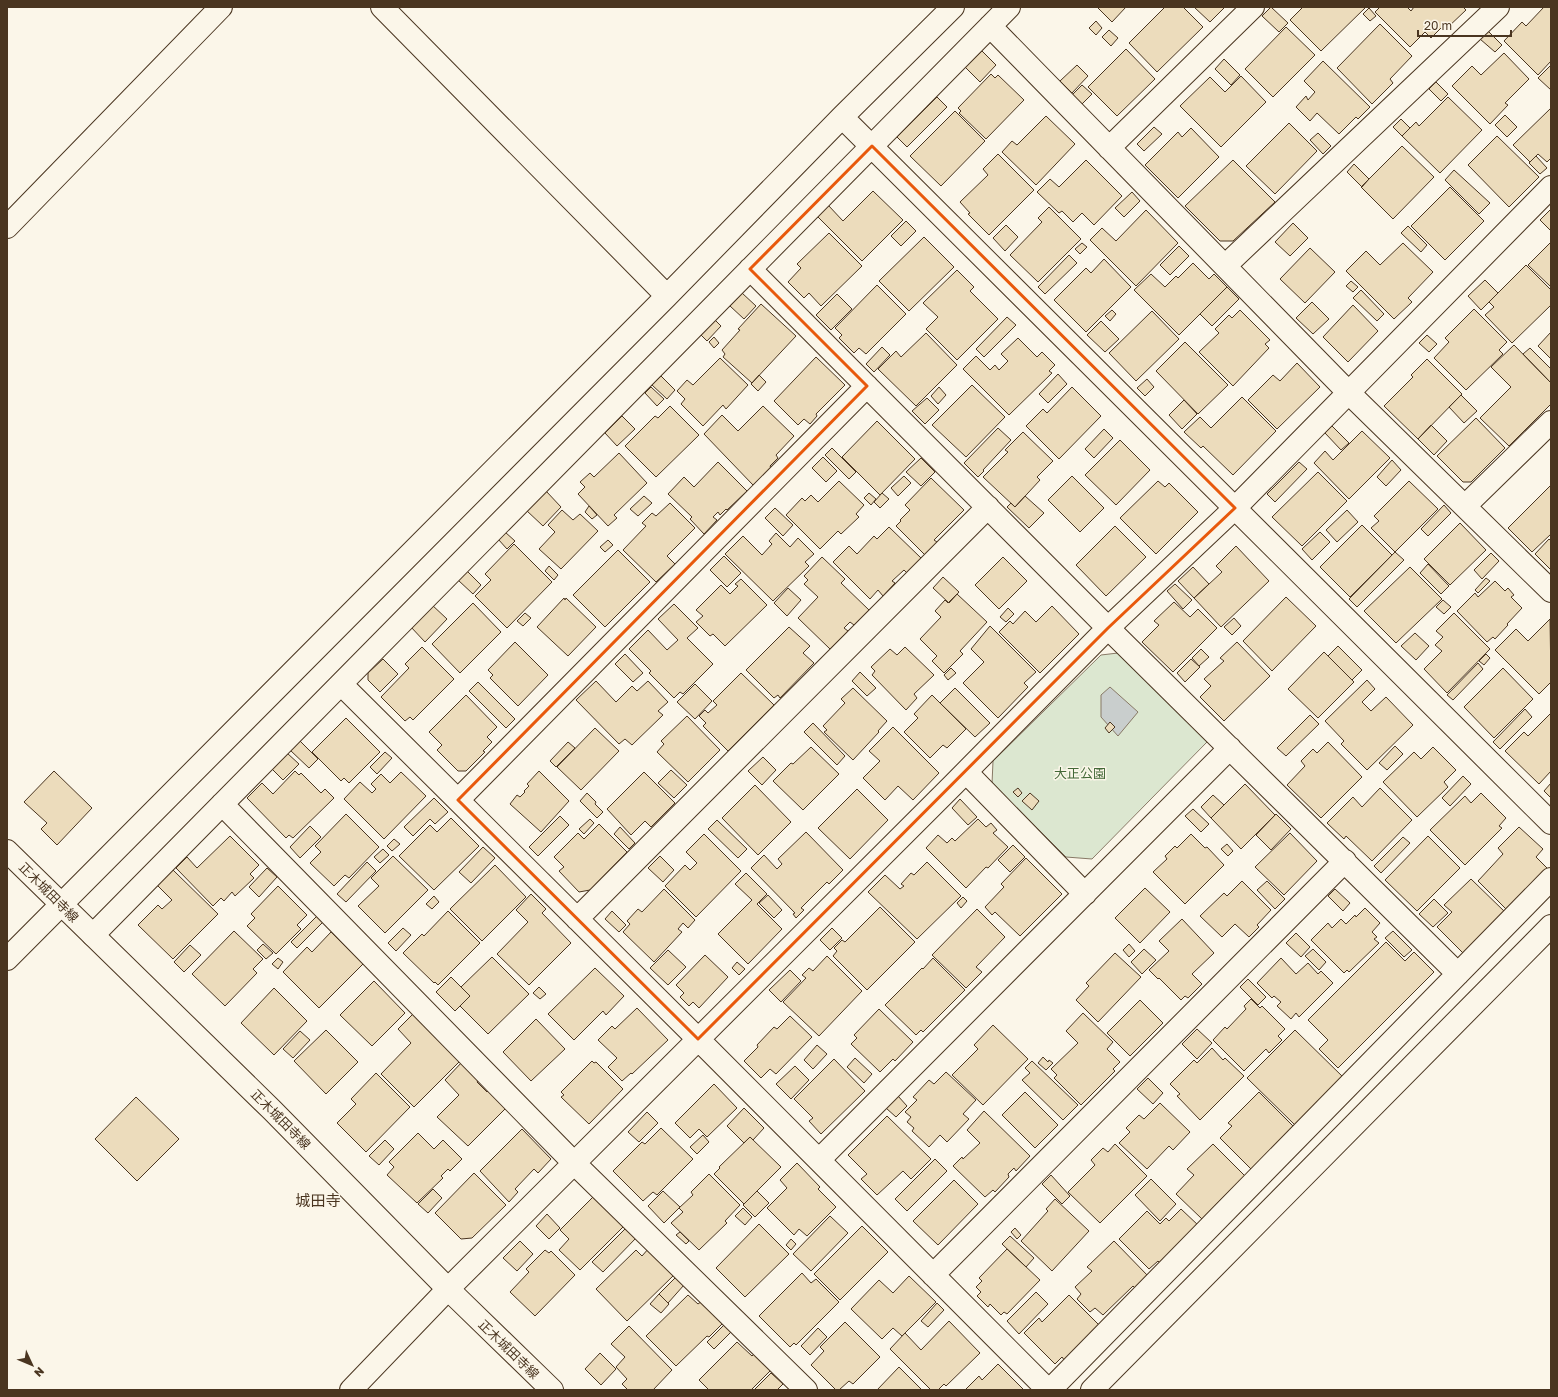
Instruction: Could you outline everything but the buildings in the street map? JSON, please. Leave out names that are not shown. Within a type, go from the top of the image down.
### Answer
[{"type":"street","points":[[7,227],[221,7]]},
{"type":"street","points":[[382,7],[667,296]]},
{"type":"street","points":[[7,959],[667,296],[842,117],[953,7]]},
{"type":"street","points":[[93,935],[1009,7]]},
{"type":"street","points":[[1108,148],[1253,7]]},
{"type":"street","points":[[1225,266],[1498,7]]},
{"type":"street","points":[[990,26],[1348,392],[1551,591]]},
{"type":"street","points":[[842,117],[1551,823]]},
{"type":"street","points":[[351,1390],[448,1289],[966,772],[1108,628],[1235,508],[1551,187]]},
{"type":"street","points":[[750,269],[1108,628],[1458,974]]},
{"type":"street","points":[[458,800],[867,386]]},
{"type":"street","points":[[1465,506],[1551,422]]},
{"type":"street","points":[[577,919],[988,507]]},
{"type":"street","points":[[341,684],[1049,1390],[1551,879]]},
{"type":"street","points":[[819,1160],[1230,748]]},
{"type":"street","points":[[966,772],[1085,894]]},
{"type":"street","points":[[222,804],[574,1163],[806,1390]]},
{"type":"street","name":"正木城田寺線","points":[[7,851],[272,1110],[448,1289],[552,1390]]},
{"type":"street","points":[[933,1275],[1345,862]]},
{"type":"street","points":[[1092,1390],[1551,926]]},
{"type":"highlighted area","points":[[872,146],[1235,508],[1108,628],[698,1039],[458,800],[867,386],[750,269]]},
{"type":"green space","name":"大正公園","points":[[1118,653],[1207,742],[1092,859],[1066,857],[992,784],[993,761],[1101,655]]},
{"type":"shaded area","points":[[1110,687],[1138,712],[1118,736],[1101,717],[1101,695]]},
{"type":"district","name":"城田寺","points":[[318,1200]]}]
